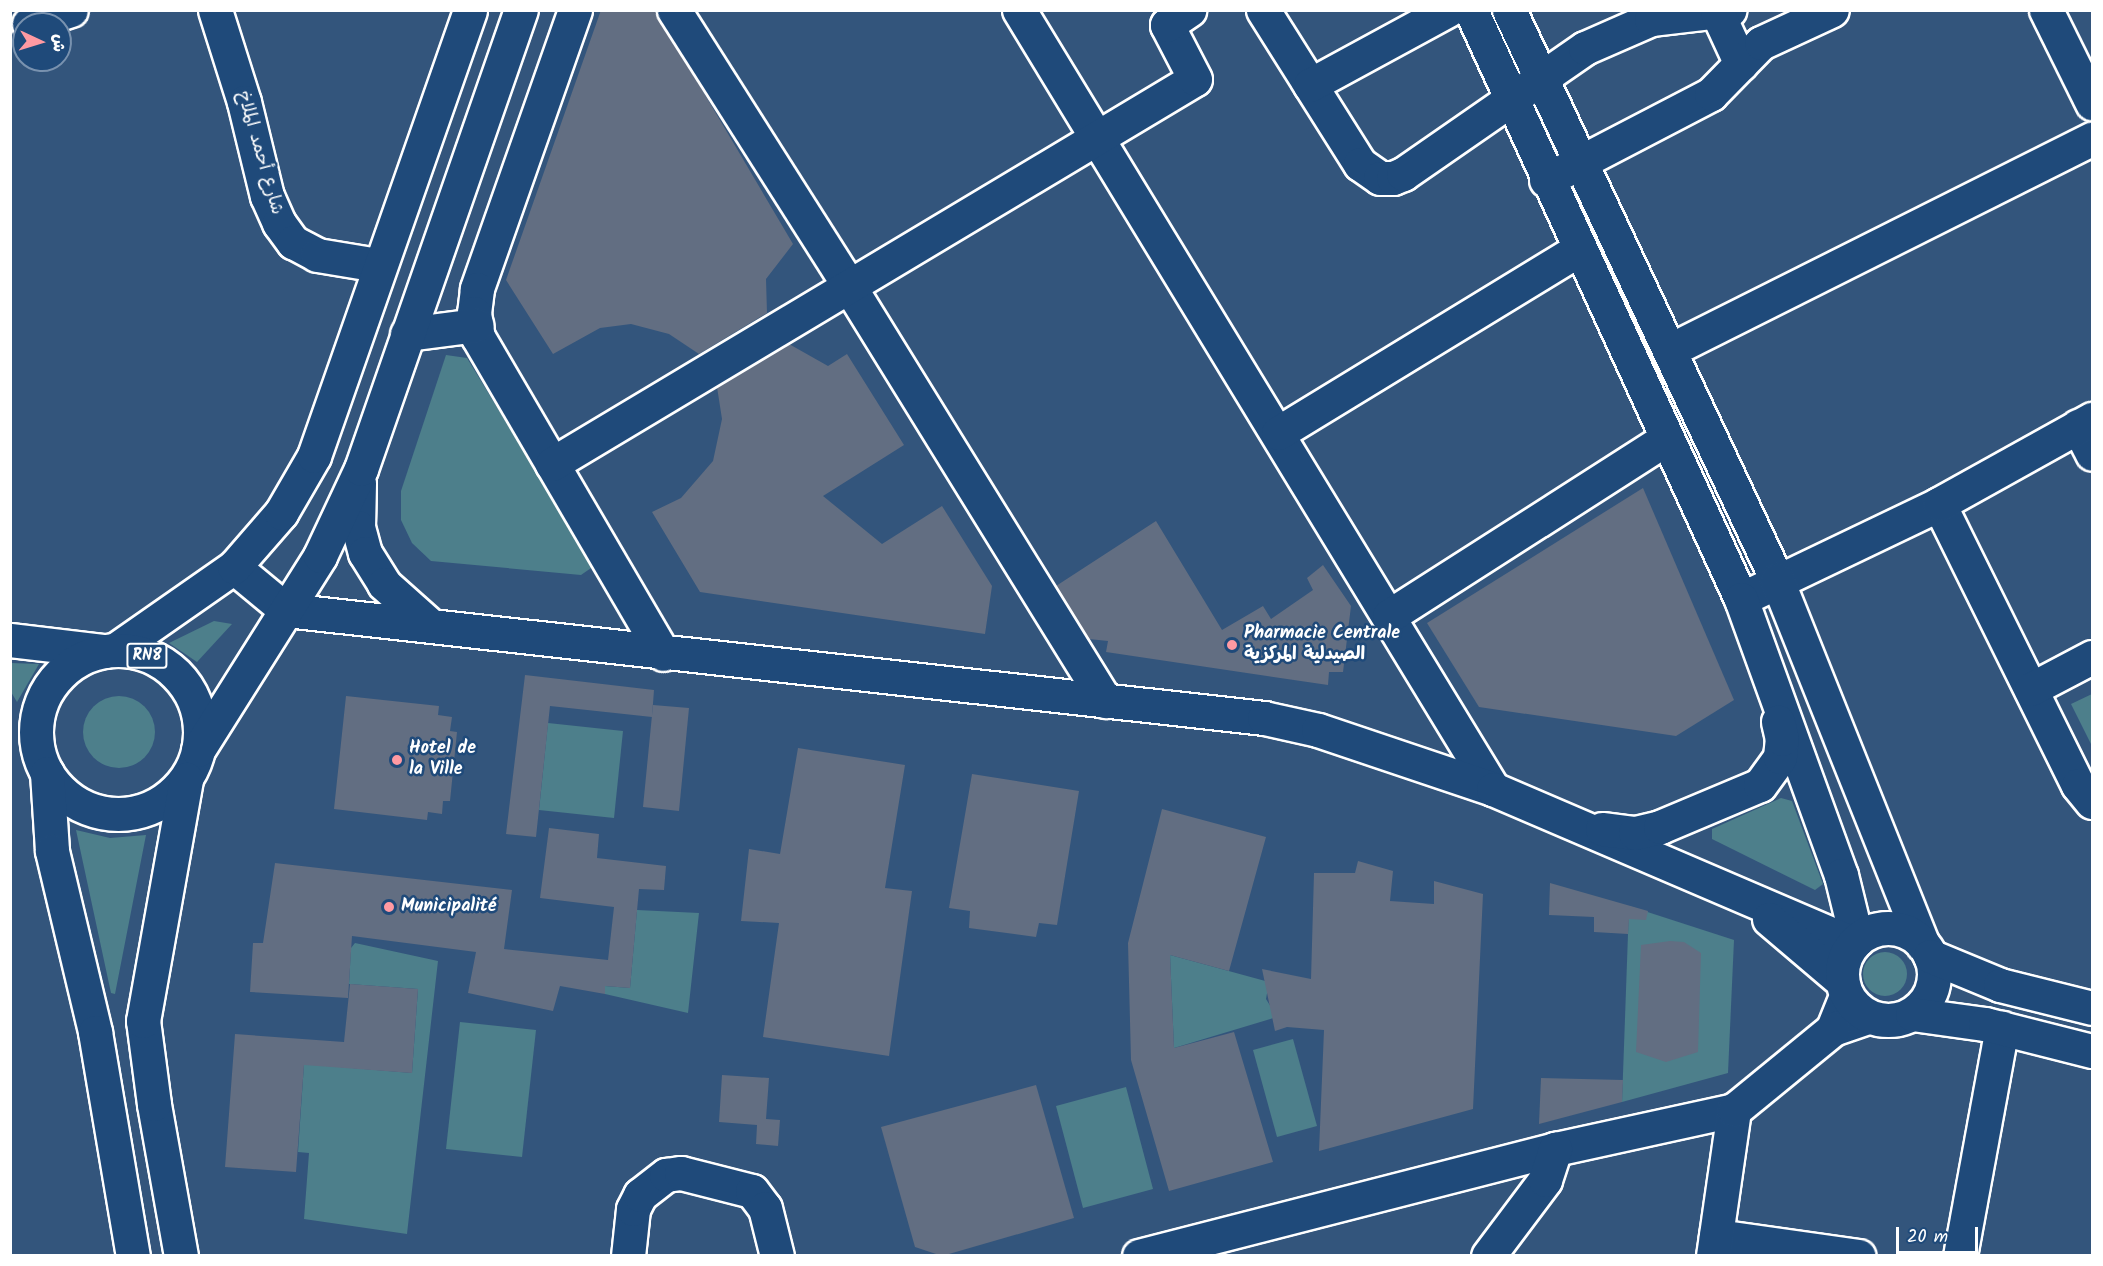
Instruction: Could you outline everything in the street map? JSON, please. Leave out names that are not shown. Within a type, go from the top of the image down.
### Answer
[{"type":"street","name":"شارع أحمد الملاخ","points":[[215,10],[244,102],[267,196],[279,223],[293,242],[317,255],[378,265]]},
{"type":"street","points":[[109,650],[234,567],[281,513],[314,456],[378,265],[470,10]]},
{"type":"street","points":[[10,724],[72,799],[88,809],[115,815],[142,811],[166,798],[192,764],[320,555],[361,469],[521,10]]},
{"type":"street","points":[[575,10],[477,289],[476,324],[478,337],[663,654]]},
{"type":"street","points":[[674,10],[849,286],[1105,701]]},
{"type":"street","points":[[1019,10],[1493,789]]},
{"type":"street","points":[[552,464],[1195,78],[1167,25],[1189,10]]},
{"type":"street","points":[[1263,10],[1360,164],[1380,178],[1403,174],[1511,100],[1538,78],[1585,48],[1651,19],[1723,11],[1741,64]]},
{"type":"street","points":[[1310,85],[1448,10]]},
{"type":"street","points":[[1470,10],[1578,250],[1741,598],[1841,875],[1855,941]]},
{"type":"street","points":[[1509,10],[1538,78],[1582,165],[1777,580],[1934,969],[1929,994],[1912,1014],[1898,1020],[1852,998],[1747,900]]},
{"type":"street","points":[[1546,180],[1582,165],[1711,94],[1761,43],[1832,10]]},
{"type":"street","points":[[2046,10],[2092,103]]},
{"type":"street","points":[[1670,350],[2092,139]]},
{"type":"street","points":[[1278,433],[1578,250]]},
{"type":"street","points":[[407,333],[476,324]]},
{"type":"street","points":[[1741,598],[2088,433]]},
{"type":"street","points":[[1389,616],[1667,438]]},
{"type":"street","points":[[361,469],[358,527],[365,553],[384,584],[430,625]]},
{"type":"street","points":[[1939,504],[2078,785],[2092,802]]},
{"type":"street","points":[[234,567],[286,610],[663,654],[1264,718],[1318,730],[1493,789],[1578,824],[1747,900],[1855,941]]},
{"type":"street","name":"RN8","points":[[10,640],[147,656],[181,679],[193,700],[200,724],[143,1021],[154,1104],[181,1256]]},
{"type":"street","name":"RN8","points":[[109,650],[77,660],[55,678],[41,703],[36,731],[44,766],[52,851],[95,1032],[133,1256]]},
{"type":"street","points":[[2031,689],[2092,657]]},
{"type":"street","points":[[1578,824],[1635,833],[1660,827],[1760,785],[1776,765],[1782,739],[1765,666]]},
{"type":"street","points":[[1139,1256],[1555,1149],[1734,1110],[1833,1029],[1852,998],[1844,961],[1855,941],[1869,931],[1898,929],[1927,950],[2000,986],[2092,1008]]},
{"type":"street","points":[[1912,1014],[2002,1028],[2092,1051]]},
{"type":"street","points":[[95,1032],[143,1021]]},
{"type":"street","points":[[1960,1256],[2002,1028]]},
{"type":"street","points":[[1734,1110],[1715,1246],[1859,1256]]},
{"type":"street","points":[[1488,1256],[1545,1180],[1555,1149]]},
{"type":"street","points":[[628,1256],[633,1209],[640,1195],[666,1175],[681,1173],[752,1191],[765,1208],[777,1256]]},
{"type":"green space","points":[[446,355],[467,358],[594,566],[581,575],[431,561],[412,543],[401,520],[401,491]]},
{"type":"green space","points":[[214,621],[232,624],[197,662],[169,643]]},
{"type":"green space","points":[[11,663],[39,664],[17,702],[11,692]]},
{"type":"green space","points":[[2092,694],[2092,746],[2071,704]]},
{"type":"green space","points":[[119,696],[133,699],[145,706],[152,718],[155,732],[152,746],[145,758],[133,765],[119,768],[105,765],[93,758],[86,746],[83,732],[86,718],[93,706],[105,699]]},
{"type":"green space","points":[[548,723],[623,731],[614,818],[539,810]]},
{"type":"green space","points":[[1781,798],[1792,801],[1823,884],[1815,890],[1712,839],[1712,829]]},
{"type":"green space","points":[[76,830],[110,838],[146,835],[115,994],[111,993]]},
{"type":"green space","points":[[1629,906],[1734,940],[1728,1073],[1622,1102]]},
{"type":"green space","points":[[637,910],[699,913],[688,1013],[605,994],[605,986],[630,988]]},
{"type":"green space","points":[[355,943],[438,961],[407,1234],[304,1219],[309,1153],[298,1152],[304,1064],[412,1073],[418,989],[349,984],[351,948]]},
{"type":"green space","points":[[1885,952],[1894,953],[1901,958],[1906,965],[1906,983],[1901,990],[1894,995],[1885,996],[1876,995],[1869,990],[1864,983],[1863,974],[1864,965],[1869,958],[1876,953]]},
{"type":"green space","points":[[1170,955],[1269,982],[1266,999],[1277,1017],[1174,1048]]},
{"type":"green space","points":[[460,1022],[536,1030],[522,1157],[446,1149]]},
{"type":"green space","points":[[1293,1039],[1317,1126],[1277,1137],[1253,1050]]},
{"type":"green space","points":[[1126,1087],[1153,1189],[1083,1208],[1056,1106]]},
{"type":"building","points":[[601,10],[655,10],[793,244],[766,279],[767,313],[699,354],[669,334],[631,324],[600,328],[553,354],[506,280]]},
{"type":"building","points":[[789,344],[828,366],[847,354],[904,445],[823,496],[882,544],[942,506],[992,586],[985,634],[700,592],[652,512],[681,498],[713,461],[722,419],[717,387]]},
{"type":"building","points":[[1643,488],[1734,700],[1676,736],[1479,707],[1427,623]]},
{"type":"building","points":[[1156,521],[1222,630],[1263,606],[1271,619],[1313,590],[1307,578],[1323,565],[1351,606],[1343,672],[1329,672],[1328,685],[1106,652],[1108,641],[1089,639],[1056,586]]},
{"type":"building","points":[[525,675],[654,690],[652,717],[550,706],[536,837],[506,834]]},
{"type":"building","name":"Hotel de la Ville","points":[[346,696],[439,706],[438,715],[452,717],[450,731],[457,732],[450,801],[443,801],[442,814],[428,812],[427,820],[334,809]]},
{"type":"building","points":[[653,705],[689,708],[679,811],[643,807]]},
{"type":"building","points":[[798,748],[905,765],[885,888],[912,891],[889,1056],[763,1037],[779,923],[741,921],[749,849],[780,854]]},
{"type":"building","points":[[972,774],[1079,791],[1057,925],[1039,923],[1036,937],[969,928],[970,911],[949,908]]},
{"type":"building","points":[[1162,809],[1266,837],[1229,971],[1170,955],[1174,1048],[1234,1032],[1273,1162],[1169,1191],[1131,1060],[1128,943]]},
{"type":"building","points":[[549,828],[599,834],[597,858],[666,866],[664,890],[639,889],[630,988],[605,986],[605,994],[560,986],[553,1011],[468,993],[476,952],[352,936],[348,998],[250,992],[253,943],[263,943],[275,863],[512,890],[504,949],[608,960],[614,907],[540,898]]},
{"type":"building","points":[[1358,861],[1393,871],[1390,901],[1434,904],[1434,881],[1483,894],[1473,1109],[1319,1151],[1324,1030],[1287,1027],[1275,1031],[1262,969],[1311,979],[1314,873],[1355,873]]},
{"type":"building","points":[[1550,883],[1648,911],[1646,920],[1629,919],[1628,934],[1594,932],[1594,917],[1549,915]]},
{"type":"building","points":[[1670,941],[1684,942],[1701,953],[1698,1052],[1666,1062],[1636,1052],[1641,945]]},
{"type":"building","points":[[350,984],[418,989],[412,1073],[304,1065],[296,1172],[225,1167],[235,1034],[344,1042]]},
{"type":"building","points":[[722,1075],[769,1078],[766,1119],[780,1120],[778,1146],[756,1144],[757,1125],[719,1122]]},
{"type":"building","points":[[1541,1078],[1623,1080],[1622,1102],[1539,1124]]},
{"type":"building","points":[[1036,1085],[1074,1218],[942,1256],[915,1247],[881,1127]]},
{"type":"place","name":"Pharmacie Centrale الصيدلية المركزية","points":[[1232,645]]},
{"type":"place","name":"Hotel de la Ville","points":[[397,760]]},
{"type":"place","name":"Municipalité","points":[[389,907]]}]
